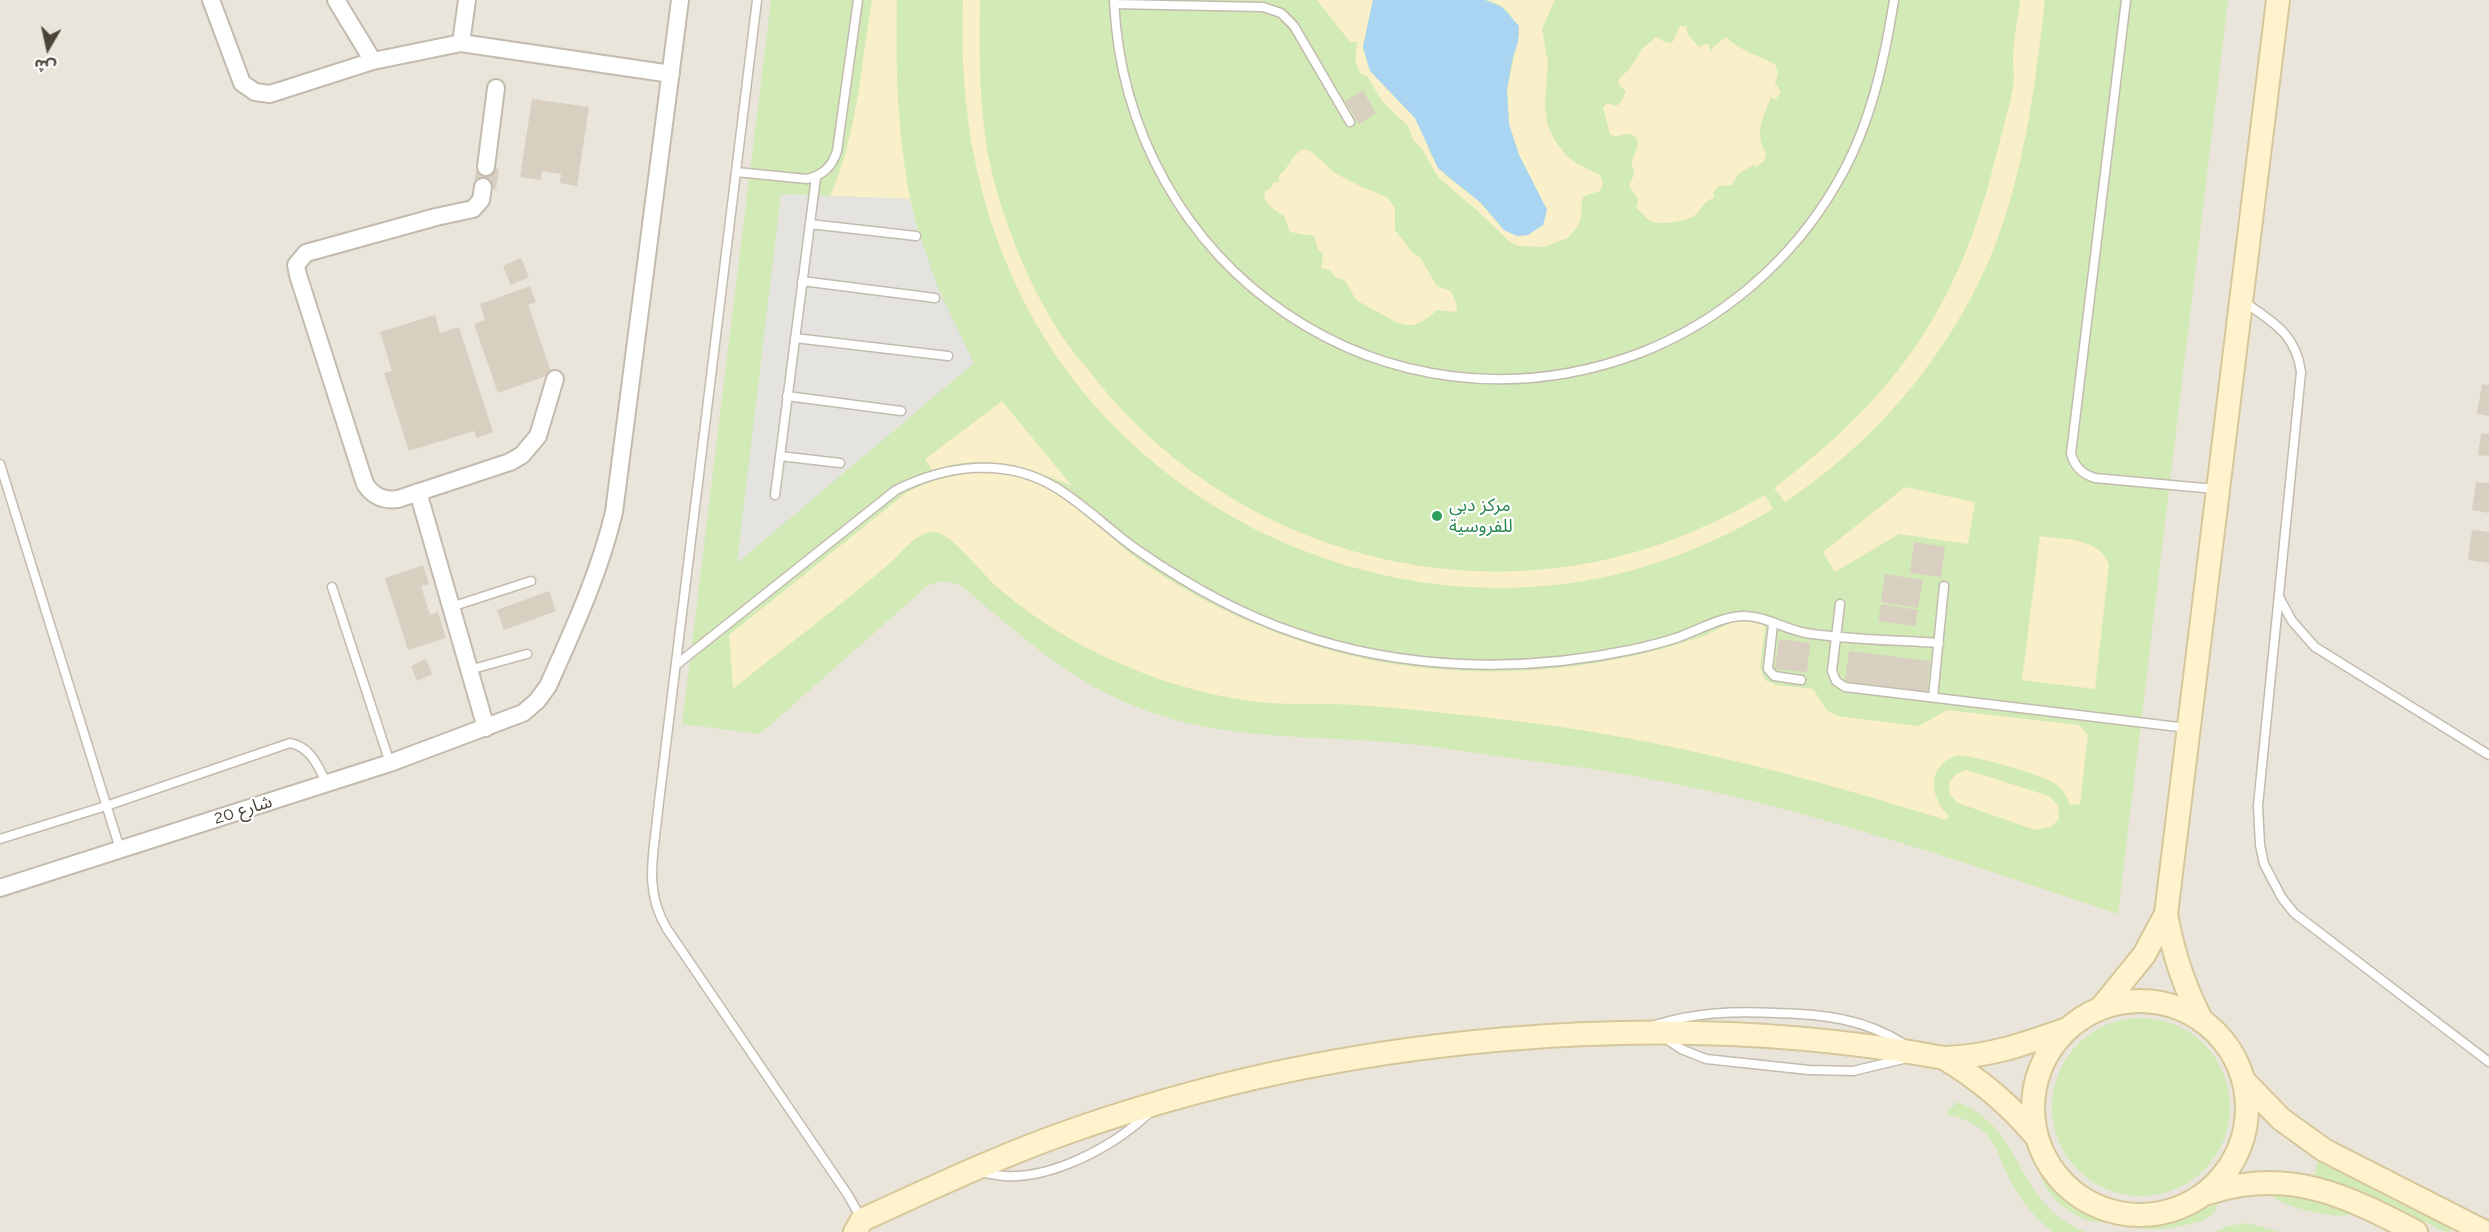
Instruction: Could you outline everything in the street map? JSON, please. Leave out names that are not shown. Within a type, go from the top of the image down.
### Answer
[{"type":"street","points":[[211,0],[242,83],[255,92],[270,94],[373,61],[461,43],[671,74]]},
{"type":"street","points":[[336,0],[373,61]]},
{"type":"street","points":[[461,43],[467,0]]},
{"type":"street","name":"شارع 20","points":[[0,888],[390,763],[523,713],[537,701],[548,686],[608,537],[617,486],[680,0]]},
{"type":"street","points":[[2202,1021],[2183,980],[2170,937],[2166,914],[2278,0]]},
{"type":"street","points":[[486,167],[496,88]]},
{"type":"street","points":[[483,187],[481,200],[473,209],[435,217],[306,253],[297,265],[298,275],[365,484],[374,495],[382,499],[398,499],[510,462],[522,455],[538,436],[555,379]]},
{"type":"street","points":[[418,492],[486,728]]},
{"type":"street","points":[[859,1226],[974,1169],[1068,1132],[1160,1103],[1287,1071],[1355,1058],[1520,1038],[1635,1034],[1751,1035],[1810,1039],[1944,1058],[1998,1053],[2067,1029],[2101,1008],[2145,955],[2166,914]]},
{"type":"street","points":[[2101,1008],[2136,1001],[2171,1005],[2202,1021],[2228,1047],[2244,1081],[2247,1099],[2244,1134],[2230,1167],[2206,1193]]},
{"type":"street","points":[[2067,1029],[2048,1052],[2035,1084],[2032,1118],[2036,1135],[2050,1168],[2061,1181],[2089,1203],[2105,1210],[2140,1216],[2175,1210],[2206,1193],[2247,1183],[2278,1182],[2309,1186],[2367,1206],[2416,1232]]},
{"type":"street","points":[[1944,1058],[1984,1084],[2036,1135]]},
{"type":"street","points":[[2244,1081],[2281,1119],[2324,1150],[2485,1232]]},
{"type":"lane","points":[[757,0],[651,881],[656,906],[667,929],[848,1195],[859,1226]]},
{"type":"lane","points":[[736,172],[798,180],[816,177],[830,166],[837,151],[858,0]]},
{"type":"lane","points":[[1350,122],[1294,26],[1281,14],[1263,7],[1114,2],[1123,72],[1130,102],[1148,149],[1164,181],[1210,247],[1235,273],[1291,317],[1358,352],[1418,371],[1453,377],[1497,380],[1537,377],[1587,369],[1618,361],[1649,349],[1679,336],[1708,319],[1733,302],[1772,267],[1801,235],[1820,210],[1852,154],[1875,95],[1894,0]]},
{"type":"lane","points":[[2126,0],[2071,454],[2077,467],[2088,476],[2095,478],[2219,489]]},
{"type":"lane","points":[[775,495],[816,177]]},
{"type":"lane","points":[[810,224],[916,236]]},
{"type":"lane","points":[[802,281],[935,298]]},
{"type":"lane","points":[[2241,300],[2287,335],[2300,359],[2300,386],[2278,594],[2258,826],[2264,864],[2272,882],[2288,906],[2309,926],[2489,1062]]},
{"type":"lane","points":[[795,338],[948,356]]},
{"type":"lane","points":[[787,396],[901,411]]},
{"type":"lane","points":[[780,456],[840,463]]},
{"type":"lane","points":[[0,464],[120,849]]},
{"type":"lane","points":[[676,665],[896,490],[937,474],[985,467],[1015,470],[1057,488],[1137,550],[1198,589],[1233,608],[1299,634],[1360,650],[1433,661],[1516,665],[1564,661],[1630,650],[1680,637],[1737,616],[1750,616],[1803,632],[1939,643]]},
{"type":"lane","points":[[451,607],[531,581]]},
{"type":"lane","points":[[1933,697],[1944,586]]},
{"type":"lane","points":[[332,587],[390,763]]},
{"type":"lane","points":[[2278,594],[2292,621],[2315,647],[2489,755]]},
{"type":"lane","points":[[1840,604],[1832,671],[1840,685],[1850,689],[2190,729]]},
{"type":"lane","points":[[1773,624],[1768,669],[1774,676],[1801,680]]},
{"type":"lane","points":[[469,670],[527,654]]},
{"type":"lane","points":[[0,839],[106,806],[290,743],[308,750],[327,784]]},
{"type":"lane","points":[[1635,1034],[1675,1019],[1717,1012],[1812,1014],[1849,1020],[1867,1026],[1885,1033],[1917,1053]]},
{"type":"lane","points":[[1660,1034],[1681,1049],[1706,1059],[1831,1072],[1875,1067],[1917,1053]]},
{"type":"shaded area","points":[[0,0],[2489,0],[2489,1232],[0,1232]]},
{"type":"shaded area","points":[[781,194],[910,199],[938,288],[974,363],[737,563]]},
{"type":"green space","name":"مركز دبي للفروسية","points":[[771,0],[2228,0],[2118,914],[1882,837],[1701,789],[1610,772],[1428,746],[1253,733],[1183,722],[1149,712],[1093,686],[1034,646],[960,585],[947,582],[939,582],[926,587],[760,734],[682,724]]},
{"type":"green space","points":[[2141,1018],[2175,1025],[2204,1044],[2223,1073],[2230,1107],[2223,1141],[2204,1170],[2175,1189],[2141,1196],[2107,1189],[2078,1170],[2059,1141],[2052,1107],[2059,1073],[2078,1044],[2107,1025]]},
{"type":"green space","points":[[1957,1102],[1980,1114],[1996,1130],[2045,1204],[2062,1219],[2086,1232],[2052,1232],[2027,1207],[1997,1151],[1984,1132],[1962,1119],[1945,1114]]},
{"type":"green space","points":[[2318,1161],[2452,1227],[2449,1232],[2446,1232],[2366,1193],[2314,1175]]},
{"type":"green space","points":[[2039,1170],[2069,1201],[2106,1222],[2085,1219],[2064,1208],[2048,1190]]},
{"type":"green space","points":[[2270,1194],[2313,1200],[2354,1214],[2335,1215],[2310,1212],[2286,1204]]},
{"type":"green space","points":[[2218,1202],[2211,1215],[2197,1222],[2164,1229],[2139,1228],[2180,1221]]},
{"type":"green space","points":[[2247,1223],[2279,1232],[2214,1232],[2228,1226]]},
{"type":"sand","points":[[872,0],[897,2],[898,101],[910,199],[830,196],[852,125]]},
{"type":"sand","points":[[963,0],[980,0],[981,95],[990,166],[1009,229],[1036,291],[1057,329],[1080,360],[1140,428],[1200,478],[1267,518],[1339,547],[1415,565],[1493,571],[1571,566],[1649,548],[1708,524],[1765,495],[1773,509],[1696,548],[1614,575],[1522,587],[1430,583],[1341,564],[1256,529],[1178,482],[1109,421],[1052,349],[1008,267],[985,202],[970,136],[963,69]]},
{"type":"sand","points":[[1317,0],[1373,0],[1363,47],[1370,71],[1415,118],[1425,137],[1430,154],[1444,174],[1481,203],[1504,230],[1517,236],[1528,235],[1547,210],[1519,155],[1509,124],[1507,90],[1519,32],[1503,7],[1485,0],[1555,0],[1542,29],[1548,63],[1545,104],[1547,123],[1555,141],[1567,156],[1600,175],[1603,184],[1600,191],[1584,196],[1578,226],[1568,238],[1544,247],[1519,246],[1510,242],[1438,177],[1422,149],[1413,140],[1408,126],[1382,101],[1367,76],[1361,74],[1355,61],[1357,42],[1350,42]]},
{"type":"sand","points":[[2020,0],[2045,0],[2032,98],[2012,195],[1990,258],[1973,295],[1930,363],[1878,425],[1849,453],[1785,502],[1774,488],[1819,452],[1891,379],[1920,340],[1944,298],[1965,253],[1983,203],[2008,109],[2014,83],[2013,52]]},
{"type":"sand","points":[[1680,26],[1689,27],[1686,28],[1689,36],[1699,47],[1709,45],[1711,53],[1713,47],[1726,37],[1742,49],[1775,64],[1778,74],[1775,83],[1781,92],[1775,100],[1771,97],[1761,125],[1762,146],[1766,153],[1764,161],[1756,167],[1753,165],[1741,172],[1732,185],[1718,186],[1713,193],[1715,197],[1692,217],[1675,222],[1657,223],[1648,219],[1636,208],[1638,200],[1629,186],[1634,174],[1632,164],[1637,139],[1629,134],[1615,136],[1610,134],[1603,108],[1607,103],[1616,106],[1621,102],[1626,91],[1619,85],[1618,80],[1630,68],[1643,48],[1656,37],[1672,43]]},
{"type":"sand","points":[[1305,149],[1312,152],[1335,173],[1387,197],[1395,208],[1395,230],[1413,253],[1420,257],[1437,286],[1451,291],[1457,305],[1456,312],[1437,310],[1414,325],[1395,322],[1357,300],[1344,280],[1336,278],[1330,270],[1321,268],[1323,254],[1318,249],[1314,236],[1290,232],[1284,216],[1270,205],[1264,195],[1273,183],[1279,182],[1279,175],[1294,157]]},
{"type":"sand","points":[[1002,401],[1072,486],[1020,467],[987,462],[970,462],[932,470],[925,459]]},
{"type":"sand","points":[[982,472],[1022,478],[1050,490],[1079,510],[1148,566],[1214,605],[1285,636],[1359,658],[1435,669],[1524,671],[1583,665],[1641,654],[1704,636],[1735,621],[1754,620],[1765,628],[1760,667],[1765,680],[1777,685],[1813,689],[1827,710],[1837,716],[1919,726],[1947,710],[2079,725],[2088,735],[2080,804],[2070,805],[2062,790],[2047,779],[2005,765],[1963,756],[1946,760],[1936,774],[1935,792],[1938,801],[1949,816],[1946,820],[1790,775],[1631,739],[1523,722],[1398,708],[1270,703],[1207,693],[1147,675],[1079,644],[1016,603],[997,587],[957,545],[939,533],[932,532],[914,540],[870,580],[733,689],[729,635],[906,493],[943,478]]},
{"type":"sand","points":[[1905,487],[1975,502],[1968,544],[1899,534],[1835,572],[1823,552]]},
{"type":"sand","points":[[2040,536],[2070,539],[2089,544],[2104,555],[2109,564],[2095,689],[2022,680]]},
{"type":"sand","points":[[1967,770],[2049,796],[2058,805],[2059,819],[2051,827],[2035,830],[1958,803],[1950,795],[1949,783],[1956,774]]},
{"type":"water","points":[[1373,0],[1485,0],[1502,7],[1519,26],[1518,42],[1512,60],[1507,90],[1509,124],[1519,155],[1547,210],[1543,225],[1528,235],[1517,236],[1504,230],[1481,203],[1438,168],[1415,118],[1370,71],[1363,47]]},
{"type":"building","points":[[1363,91],[1376,113],[1359,124],[1345,101]]},
{"type":"building","points":[[532,99],[589,107],[577,186],[560,183],[561,174],[542,171],[541,180],[520,177]]},
{"type":"building","points":[[477,166],[499,169],[496,189],[474,185]]},
{"type":"building","points":[[521,258],[529,277],[511,285],[503,266]]},
{"type":"building","points":[[530,286],[536,302],[528,305],[552,374],[498,393],[474,324],[485,320],[480,304]]},
{"type":"building","points":[[435,315],[440,333],[459,327],[493,432],[477,438],[474,431],[409,451],[384,373],[392,371],[380,332]]},
{"type":"building","points":[[2482,384],[2489,385],[2489,416],[2477,414]]},
{"type":"building","points":[[2481,433],[2489,434],[2489,456],[2478,455]]},
{"type":"building","points":[[2476,482],[2489,483],[2489,513],[2472,510]]},
{"type":"building","points":[[2472,530],[2489,532],[2489,563],[2468,560]]},
{"type":"building","points":[[1914,542],[1945,547],[1941,577],[1910,573]]},
{"type":"building","points":[[423,565],[429,584],[421,586],[430,615],[438,612],[446,638],[408,650],[385,578]]},
{"type":"building","points":[[1885,574],[1923,580],[1918,608],[1881,602]]},
{"type":"building","points":[[549,591],[556,611],[504,630],[497,610]]},
{"type":"building","points":[[1881,604],[1918,610],[1915,626],[1878,621]]},
{"type":"building","points":[[1779,639],[1810,643],[1807,672],[1775,669]]},
{"type":"building","points":[[1849,651],[1930,661],[1927,692],[1845,681]]},
{"type":"building","points":[[426,659],[432,674],[417,681],[411,666]]},
{"type":"place","name":"مركز دبي للفروسية","points":[[1437,516]]}]
